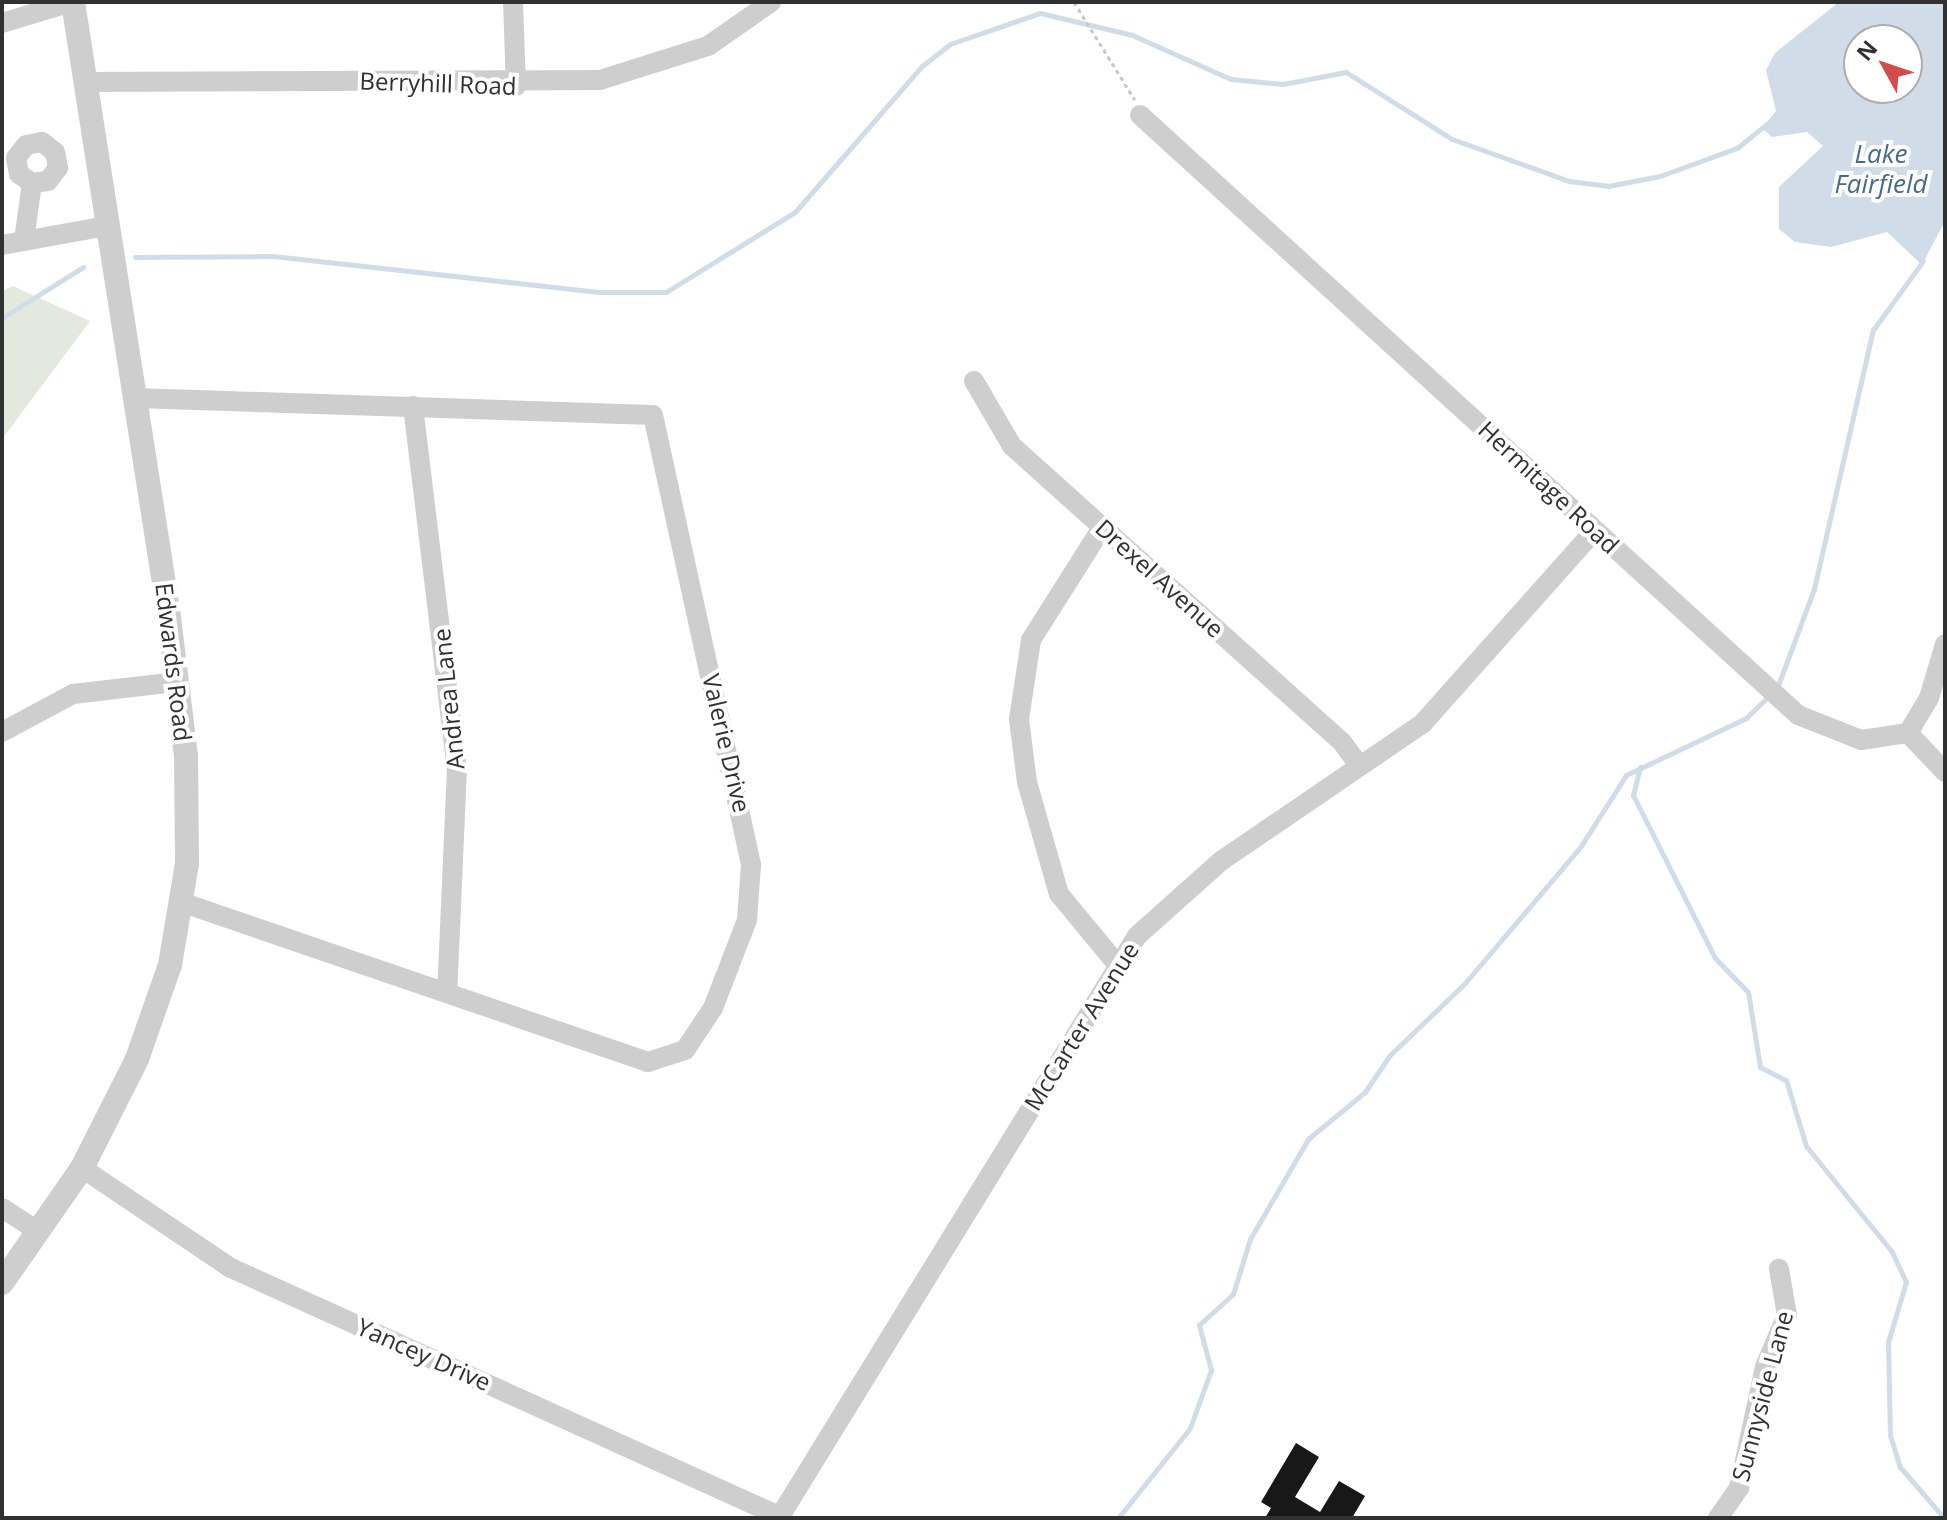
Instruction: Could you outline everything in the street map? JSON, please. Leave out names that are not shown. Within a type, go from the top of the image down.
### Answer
[{"type":"street","points":[[2,23],[72,2]]},
{"type":"street","name":"Edwards Road","points":[[2,1283],[82,1168],[152,1024],[184,903],[188,802],[177,682],[136,398],[72,2]]},
{"type":"street","points":[[513,2],[516,86]]},
{"type":"street","name":"Berryhill Road","points":[[86,82],[144,76],[516,86],[643,71],[727,35],[771,2]]},
{"type":"street","name":"Hermitage Road","points":[[1140,115],[1769,694],[1838,735],[1889,740],[1908,733]]},
{"type":"street","points":[[24,240],[32,183]]},
{"type":"street","points":[[2,245],[107,226]]},
{"type":"street","name":"Drexel Avenue","points":[[974,381],[1000,434],[1342,742],[1359,765]]},
{"type":"street","name":"Valerie Drive","points":[[136,398],[653,415],[751,865],[747,920],[713,1008],[691,1044],[668,1059],[626,1059],[447,993],[184,903]]},
{"type":"street","name":"Andrea Lane","points":[[413,406],[457,768],[447,993]]},
{"type":"street","points":[[1103,526],[1031,640],[1019,719],[1027,782],[1059,894],[1117,964]]},
{"type":"street","name":"McCarter Avenue","points":[[779,1517],[1117,964],[1169,903],[1440,708],[1594,531]]},
{"type":"street","points":[[1945,644],[1929,698],[1908,733],[1945,772]]},
{"type":"street","points":[[2,732],[73,694],[177,682]]},
{"type":"street","name":"Yancey Drive","points":[[82,1168],[231,1268],[779,1517]]},
{"type":"street","points":[[2,1208],[39,1232]]},
{"type":"street","name":"Sunnyside Lane","points":[[1718,1518],[1739,1488],[1765,1367],[1787,1315],[1779,1269]]},
{"type":"path","points":[[1074,2],[1129,84]]},
{"type":"shaded area","points":[[13,286],[90,321],[2,439],[2,291]]},
{"type":"water","name":"Lake Fairfield","points":[[1839,2],[1945,2],[1945,221],[1922,265],[1887,232],[1831,247],[1795,242],[1779,229],[1779,187],[1823,146],[1807,132],[1772,137],[1762,128],[1776,111],[1766,70],[1775,53]]},
{"type":"building","points":[[1296,1443],[1319,1457],[1295,1497],[1320,1512],[1339,1481],[1365,1496],[1352,1518],[1265,1518],[1271,1508],[1261,1502]]},
{"type":"waterway","points":[[135,257],[273,256],[598,292],[666,292],[795,212],[922,66],[950,44],[1040,13],[1132,35],[1231,79],[1283,84],[1346,72],[1452,139],[1569,181],[1608,186],[1660,176],[1737,148],[1767,124]]},
{"type":"waterway","points":[[1777,688],[1814,589],[1873,330],[1923,261]]},
{"type":"waterway","points":[[2,318],[83,267]]},
{"type":"waterway","points":[[1118,1518],[1190,1428],[1211,1370],[1199,1325],[1233,1294],[1250,1239],[1308,1139],[1365,1092],[1390,1055],[1465,983],[1581,846],[1626,775],[1746,718],[1770,695]]},
{"type":"waterway","points":[[1640,767],[1633,795],[1715,958],[1748,992],[1760,1067],[1786,1080],[1806,1146],[1892,1252],[1906,1282],[1888,1342],[1890,1435],[1900,1467],[1944,1518]]}]
